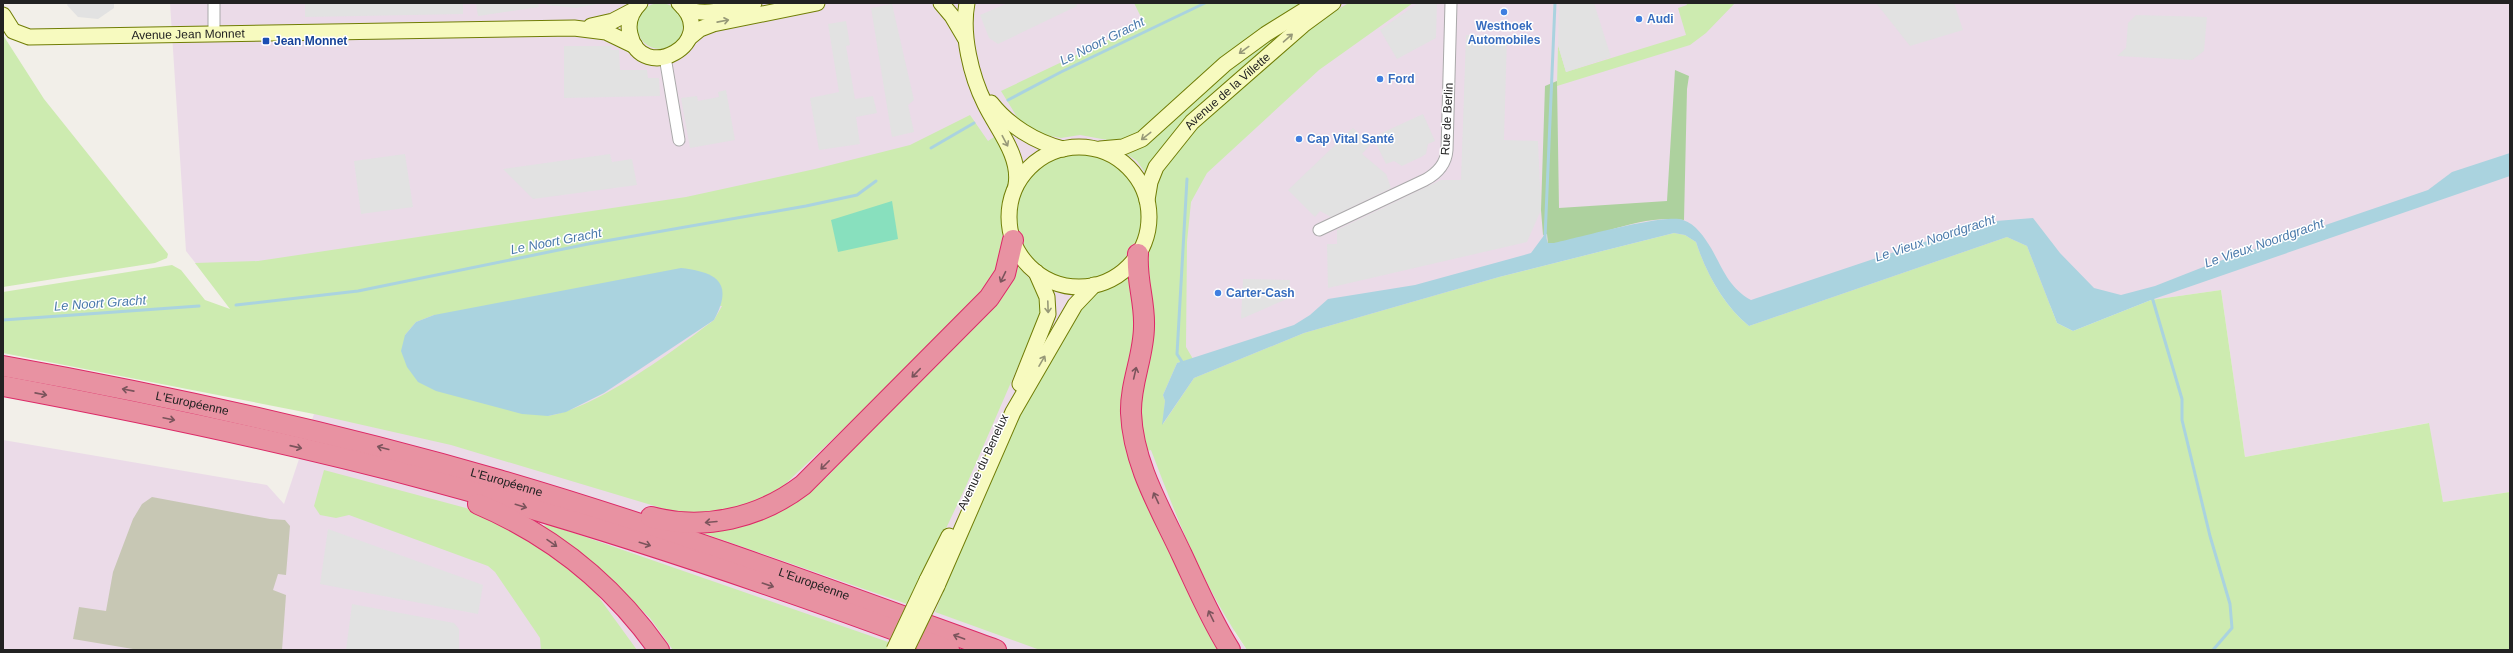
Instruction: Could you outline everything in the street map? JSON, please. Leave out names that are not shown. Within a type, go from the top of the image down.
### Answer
[{"type":"highway","points":[[421,458],[580,497],[663,520],[709,522],[758,512],[782,500],[811,479],[984,304],[1005,274],[1013,240]]},
{"type":"highway","points":[[1138,254],[1138,275],[1144,325],[1131,400],[1132,428],[1137,451],[1151,489],[1210,615],[1230,650]]},
{"type":"highway","name":"L'Européenne","points":[[3,366],[241,413],[421,458],[541,492],[678,536],[996,650]]},
{"type":"highway","name":"L'Européenne","points":[[3,386],[205,426],[321,453],[456,488],[595,528],[742,576],[949,650]]},
{"type":"highway","points":[[321,453],[468,501],[497,512],[551,542],[598,580],[628,610],[659,650]]},
{"type":"highway","points":[[598,580],[648,650]]},
{"type":"main road","points":[[681,5],[693,11],[705,12],[754,3]]},
{"type":"main road","points":[[665,58],[680,50],[689,38],[700,29],[713,24],[817,3]]},
{"type":"main road","points":[[941,3],[952,16],[968,44]]},
{"type":"main road","points":[[967,3],[965,20],[968,44],[977,81],[983,100],[1016,163],[1016,187],[1009,215],[1013,240],[1022,257],[1035,271],[1061,284],[1075,287],[1094,285],[1118,275],[1138,254],[1148,230],[1147,200],[1140,182],[1129,168],[1111,155],[1093,149],[1063,149],[1038,140],[1009,122],[996,108],[977,81]]},
{"type":"main road","name":"Avenue de la Villette","points":[[1093,149],[1124,147],[1142,139],[1225,64],[1266,34],[1316,3]]},
{"type":"main road","name":"Avenue de la Villette","points":[[1147,200],[1150,182],[1156,167],[1192,122],[1303,25],[1333,3]]},
{"type":"main road","name":"Avenue Jean Monnet","points":[[3,15],[11,29],[19,34],[33,37],[574,28],[609,23],[639,5]]},
{"type":"main road","points":[[635,46],[629,28],[639,5]]},
{"type":"main road","points":[[681,5],[690,22],[689,38]]},
{"type":"main road","name":"Avenue Jean Monnet","points":[[574,28],[606,32],[635,46],[650,56],[665,58]]},
{"type":"main road","points":[[1016,187],[1025,173],[1036,162],[1063,149]]},
{"type":"main road","name":"Avenue du Benelux","points":[[906,650],[932,583],[1046,320],[1048,303],[1035,271]]},
{"type":"main road","name":"Avenue du Benelux","points":[[894,650],[932,583],[1013,412],[1075,305],[1094,285]]},
{"type":"street","points":[[214,3],[214,34]]},
{"type":"street","name":"Rue de Berlin","points":[[1319,230],[1425,180],[1434,175],[1442,166],[1447,150],[1451,3]]},
{"type":"street","points":[[665,58],[679,140]]},
{"type":"shaded area","points":[[68,3],[114,3],[114,8],[98,19],[78,17],[67,5]]},
{"type":"shaded area","points":[[170,3],[2510,3],[2510,492],[2443,502],[2428,423],[2245,457],[2221,290],[2151,300],[1778,318],[1749,326],[1674,233],[1499,277],[1234,632],[1247,650],[3,650],[3,440],[267,485],[284,504],[314,414],[186,251]]},
{"type":"shaded area","points":[[305,3],[463,3],[463,14],[305,17]]},
{"type":"shaded area","points":[[476,3],[538,3],[539,7],[478,16]]},
{"type":"shaded area","points":[[546,3],[602,3],[576,8],[547,5]]},
{"type":"shaded area","points":[[1008,3],[1076,3],[1077,6],[998,44],[989,38],[980,15]]},
{"type":"shaded area","points":[[1418,3],[1437,3],[1436,38],[1397,59],[1380,30]]},
{"type":"shaded area","points":[[1559,3],[1594,3],[1611,57],[1566,72],[1558,45]]},
{"type":"shaded area","points":[[1876,3],[1954,3],[1963,30],[1910,46]]},
{"type":"shaded area","points":[[892,4],[914,100],[908,105],[914,132],[892,137],[871,8]]},
{"type":"shaded area","points":[[2136,15],[2207,17],[2204,51],[2192,60],[2117,56],[2126,48],[2128,23]]},
{"type":"shaded area","points":[[846,21],[850,45],[846,46],[855,99],[873,96],[877,113],[856,117],[860,144],[819,150],[810,98],[839,92],[828,24]]},
{"type":"shaded area","points":[[1466,35],[1507,36],[1504,140],[1538,141],[1541,210],[1527,242],[1328,288],[1327,244],[1337,244],[1337,230],[1441,180],[1461,180]]},
{"type":"shaded area","points":[[564,46],[611,46],[611,50],[619,50],[620,70],[647,70],[648,78],[659,78],[660,96],[564,98]]},
{"type":"shaded area","points":[[726,90],[735,140],[690,148],[681,98],[697,96],[698,101],[719,97],[718,92]]},
{"type":"shaded area","points":[[1423,114],[1435,141],[1428,144],[1426,154],[1402,166],[1394,161],[1386,164],[1373,137]]},
{"type":"shaded area","points":[[1353,128],[1370,145],[1362,154],[1386,174],[1391,188],[1331,217],[1320,211],[1315,217],[1288,190]]},
{"type":"shaded area","points":[[405,154],[413,207],[361,214],[354,161]]},
{"type":"shaded area","points":[[610,154],[612,162],[632,159],[637,185],[533,199],[503,169]]},
{"type":"shaded area","points":[[1243,279],[1290,280],[1289,298],[1241,319]]},
{"type":"shaded area","points":[[152,497],[270,519],[285,520],[290,526],[286,575],[278,574],[273,590],[286,595],[282,650],[139,650],[73,639],[79,607],[106,611],[113,572],[133,519],[142,504]]},
{"type":"shaded area","points":[[328,529],[483,585],[478,614],[320,584]]},
{"type":"shaded area","points":[[352,604],[454,623],[459,629],[459,650],[346,650]]},
{"type":"green space","points":[[655,3],[665,3],[677,9],[682,17],[682,35],[677,43],[669,48],[655,49],[647,46],[640,39],[637,31],[637,21],[640,13],[647,6]]},
{"type":"green space","points":[[1134,3],[1302,3],[1146,133],[1124,141],[1113,141],[1080,135],[1061,138],[1040,134],[1022,125],[1001,91],[1144,23]]},
{"type":"green space","points":[[1349,3],[1413,3],[1319,70],[1207,173],[1191,202],[1187,242],[1186,347],[1193,359],[1177,363],[1163,395],[1165,401],[1163,424],[1194,378],[1304,333],[1499,277],[1674,233],[1685,235],[1696,242],[1705,265],[1717,288],[1732,309],[1749,326],[2007,237],[2027,246],[2057,323],[2073,331],[2151,300],[2221,290],[2245,457],[2429,423],[2443,502],[2510,492],[2510,650],[1247,650],[1205,578],[1181,527],[1151,450],[1146,451],[1140,428],[1144,275],[1147,254],[1154,237],[1156,225],[1154,195],[1156,181],[1158,174],[1169,157],[1215,109],[1245,82],[1306,32]]},
{"type":"green space","points":[[1686,3],[1735,3],[1706,33],[1690,45],[1557,86],[1558,45],[1566,72],[1686,35],[1678,8],[1687,5]]},
{"type":"green space","points":[[1300,17],[1146,174],[1137,161],[1122,151],[1228,68]]},
{"type":"green space","points":[[3,35],[44,99],[168,254],[167,258],[155,263],[3,287]]},
{"type":"green space","points":[[1675,70],[1689,76],[1687,89],[1684,220],[1650,220],[1565,242],[1548,244],[1547,234],[1543,235],[1541,210],[1545,86],[1557,81],[1559,208],[1667,201]]},
{"type":"green space","points":[[970,115],[988,141],[997,135],[1012,168],[1002,206],[1002,223],[1005,241],[998,270],[972,307],[780,489],[762,498],[733,508],[699,513],[668,510],[451,445],[314,414],[3,353],[3,292],[172,265],[181,270],[205,300],[230,309],[195,263],[258,261],[686,197],[815,169],[910,145]],"holes":[[[722,306],[714,320],[634,377],[589,402],[568,411],[548,416],[405,335],[416,322],[434,315]]]},
{"type":"green space","points":[[1079,153],[1091,154],[1103,158],[1124,172],[1138,193],[1142,205],[1142,229],[1138,241],[1124,262],[1103,276],[1091,280],[1079,281],[1067,280],[1055,276],[1034,262],[1020,241],[1016,229],[1015,217],[1016,205],[1020,193],[1034,172],[1055,158],[1067,154]]},
{"type":"green space","points":[[892,201],[898,239],[838,252],[831,220]]},
{"type":"green space","points":[[1014,262],[1039,289],[1042,311],[966,486],[910,605],[694,530],[794,500],[827,477],[888,412]]},
{"type":"green space","points":[[1131,272],[1138,321],[1124,411],[1221,650],[1040,650],[935,612],[1014,420],[1072,319],[1092,293],[1112,287]]},
{"type":"green space","points":[[324,470],[466,508],[502,523],[545,547],[595,592],[637,650],[541,650],[540,638],[495,572],[488,566],[349,515],[336,518],[320,515],[314,506]]},
{"type":"green space","points":[[548,524],[891,643],[887,650],[673,650],[650,618],[607,576],[544,530],[544,526]]},
{"type":"water","points":[[2510,153],[2510,176],[2151,300],[2073,331],[2057,323],[2027,246],[2007,237],[1749,326],[1732,309],[1717,288],[1705,265],[1696,242],[1685,235],[1674,233],[1499,277],[1304,333],[1194,378],[1162,425],[1165,401],[1163,395],[1177,363],[1294,325],[1310,315],[1328,299],[1415,285],[1531,253],[1545,234],[1548,243],[1554,243],[1641,223],[1659,220],[1683,220],[1699,231],[1711,248],[1723,271],[1732,284],[1737,290],[1751,300],[1984,222],[2033,218],[2060,253],[2094,288],[2121,295],[2155,286],[2211,264],[2428,190],[2452,172]]},
{"type":"water","points":[[681,268],[694,270],[713,276],[722,288],[720,307],[714,320],[604,393],[566,412],[548,416],[522,414],[436,391],[418,382],[407,367],[401,351],[405,335],[416,322],[434,315]]},
{"type":"waterway","name":"Le Noort Gracht","points":[[1008,100],[1061,72],[1205,3]]},
{"type":"waterway","points":[[1545,238],[1555,3]]},
{"type":"waterway","name":"Le Noort Gracht","points":[[931,148],[974,123]]},
{"type":"waterway","points":[[1184,365],[1177,354],[1187,179]]},
{"type":"waterway","name":"Le Noort Gracht","points":[[236,305],[358,291],[588,244],[806,206],[857,195],[876,181]]},
{"type":"waterway","points":[[2152,297],[2182,399],[2182,420],[2210,536],[2230,604],[2232,628],[2213,650]]},
{"type":"waterway","name":"Le Noort Gracht","points":[[3,320],[199,306]]},
{"type":"place","name":"Westhoek Automobiles","points":[[1504,12]]},
{"type":"place","name":"Audi","points":[[1639,19]]},
{"type":"place","name":"Jean Monnet","points":[[266,41]]},
{"type":"place","name":"Ford","points":[[1380,79]]},
{"type":"place","name":"Cap Vital Santé","points":[[1299,139]]},
{"type":"place","name":"Carter-Cash","points":[[1218,293]]},
{"type":"water label","name":"Le Vieux Noordgracht","points":[[1935,238]]},
{"type":"water label","name":"Le Vieux Noordgracht","points":[[2264,243]]}]
